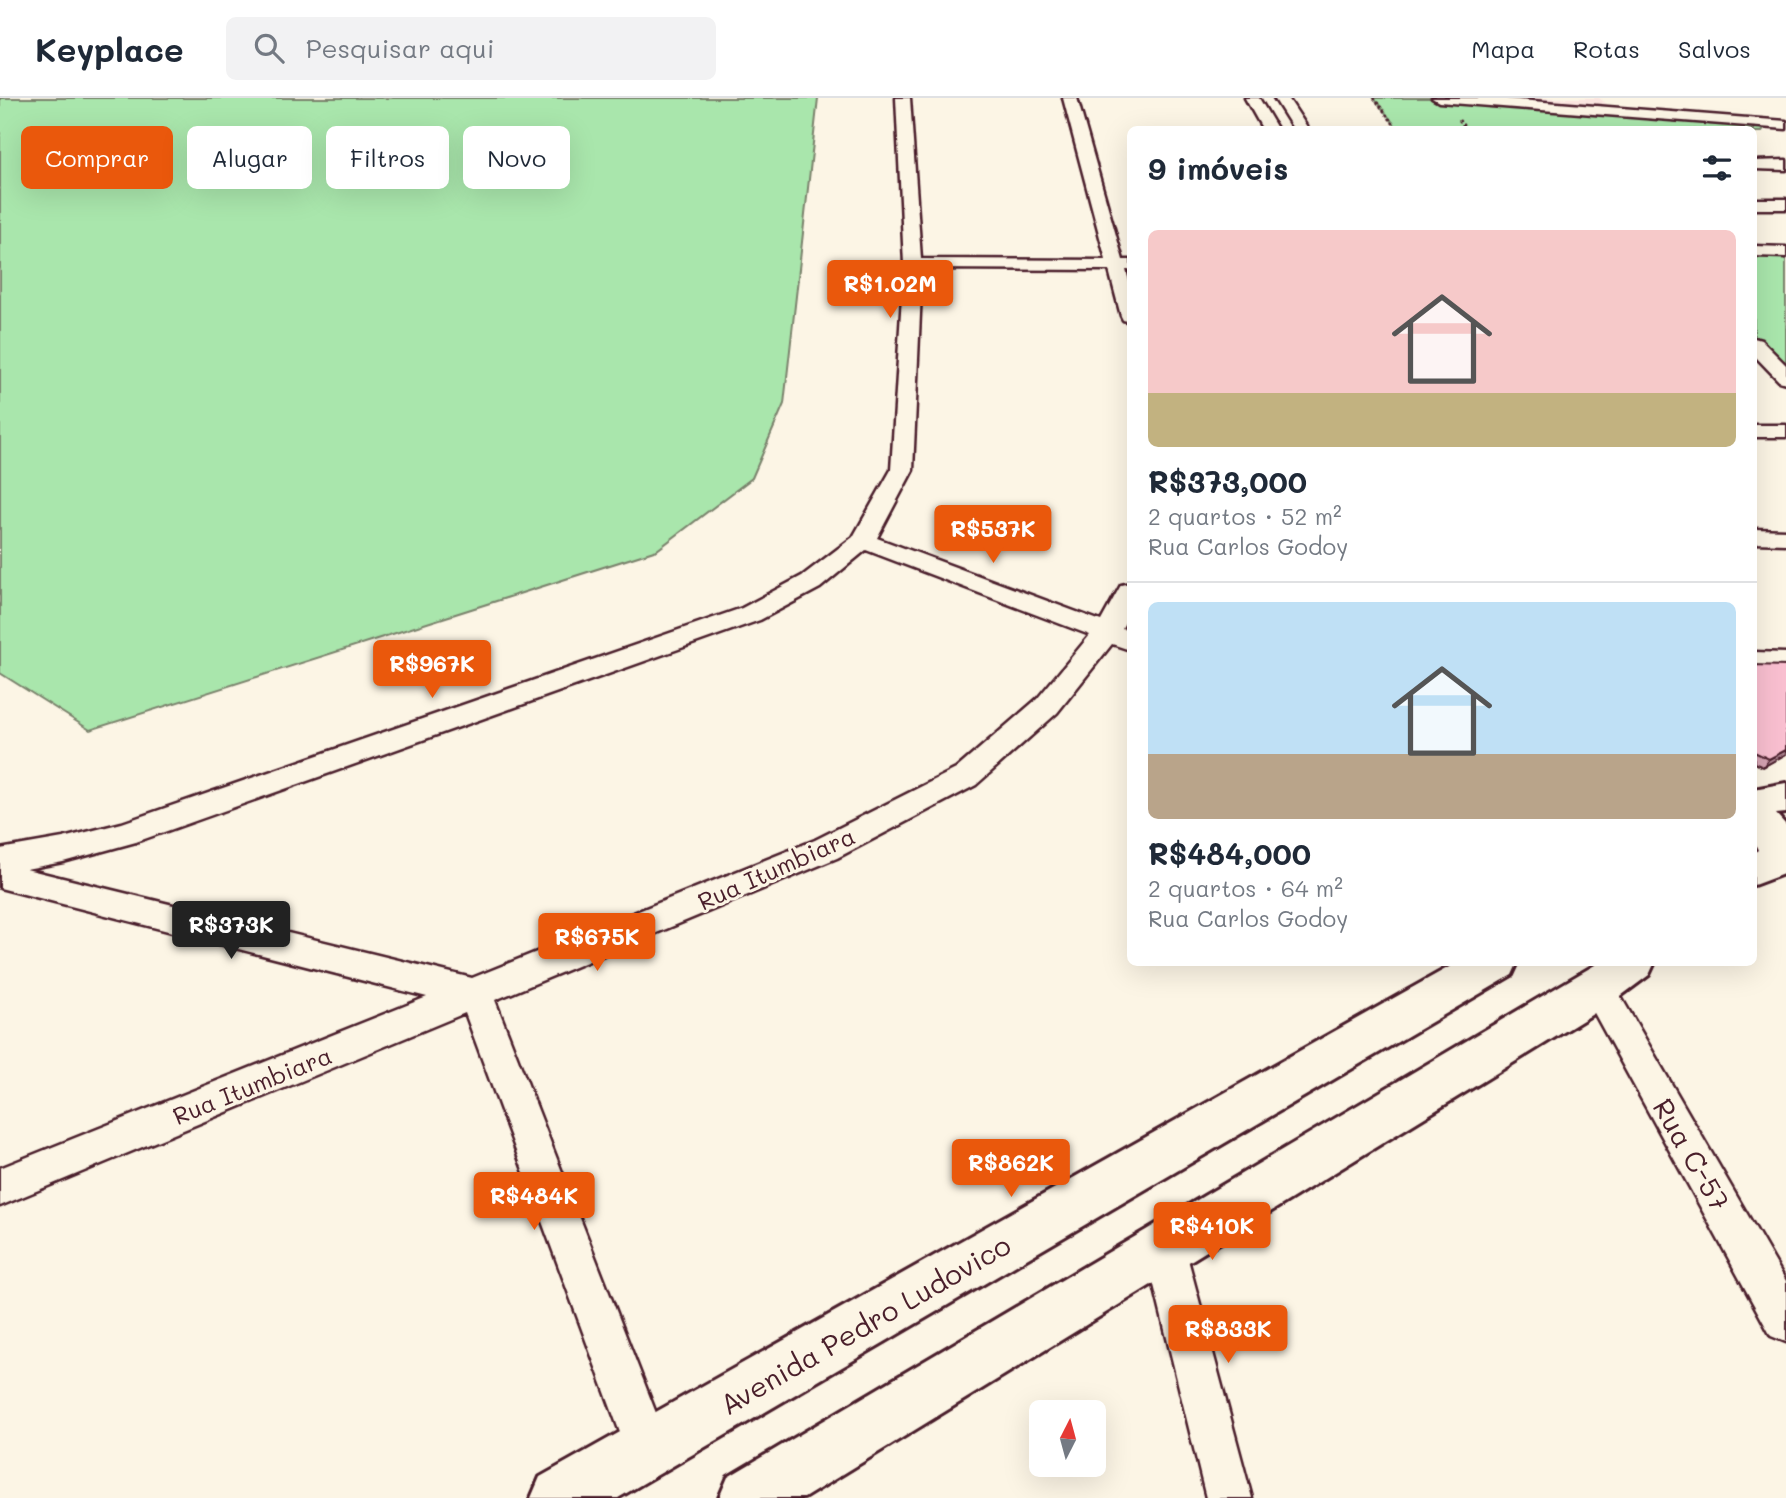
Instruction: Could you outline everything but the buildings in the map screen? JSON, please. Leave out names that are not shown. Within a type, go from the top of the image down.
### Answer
[{"type":"main road","points":[[1757,803],[1786,798]]},
{"type":"main road","points":[[1757,821],[1776,841],[1765,865]]},
{"type":"main road","name":"Avenida Pedro Ludovico","points":[[561,1498],[1490,966]]},
{"type":"main road","points":[[749,1498],[1616,975]]},
{"type":"street","points":[[0,861],[125,834],[751,614],[811,582],[863,541],[902,470],[913,264],[904,98]]},
{"type":"street","points":[[1070,98],[1124,265],[1127,290]]},
{"type":"street","points":[[1252,98],[1269,126]]},
{"type":"street","points":[[1281,98],[1299,126]]},
{"type":"street","points":[[1439,98],[1733,121],[1753,126]]},
{"type":"street","points":[[1617,98],[1636,113]]},
{"type":"street","points":[[1516,104],[1533,121]]},
{"type":"street","points":[[1739,105],[1761,128],[1786,138]]},
{"type":"street","points":[[1761,128],[1786,125]]},
{"type":"street","points":[[1757,165],[1786,165]]},
{"type":"street","points":[[1757,204],[1786,204]]},
{"type":"street","points":[[1757,251],[1786,251]]},
{"type":"street","points":[[913,264],[1124,265]]},
{"type":"street","points":[[1757,347],[1786,377]]},
{"type":"street","points":[[1757,431],[1786,431]]},
{"type":"street","points":[[1757,536],[1786,537]]},
{"type":"street","points":[[863,541],[1119,636]]},
{"type":"street","name":"Rua Itumbiara","points":[[0,1187],[826,849],[967,777],[1047,706],[1119,636],[1127,603]]},
{"type":"street","points":[[1757,661],[1786,662]]},
{"type":"street","points":[[55,889],[70,866],[101,840]]},
{"type":"street","points":[[0,875],[475,994],[648,1449]]},
{"type":"street","name":"Rua C-57","points":[[1616,975],[1786,1321]]},
{"type":"street","points":[[1165,1248],[1230,1498]]},
{"type":"path","points":[[1374,98],[1395,126]]},
{"type":"shaded area","points":[[1468,98],[1599,98],[1613,109]]},
{"type":"green space","points":[[0,98],[818,98],[784,404],[752,478],[657,550],[90,730],[0,673]]},
{"type":"green space","points":[[1374,98],[1439,98],[1768,125],[1762,132],[1757,132],[1757,126],[1396,126]]},
{"type":"green space","points":[[1757,251],[1786,252],[1786,377],[1757,347]]}]
